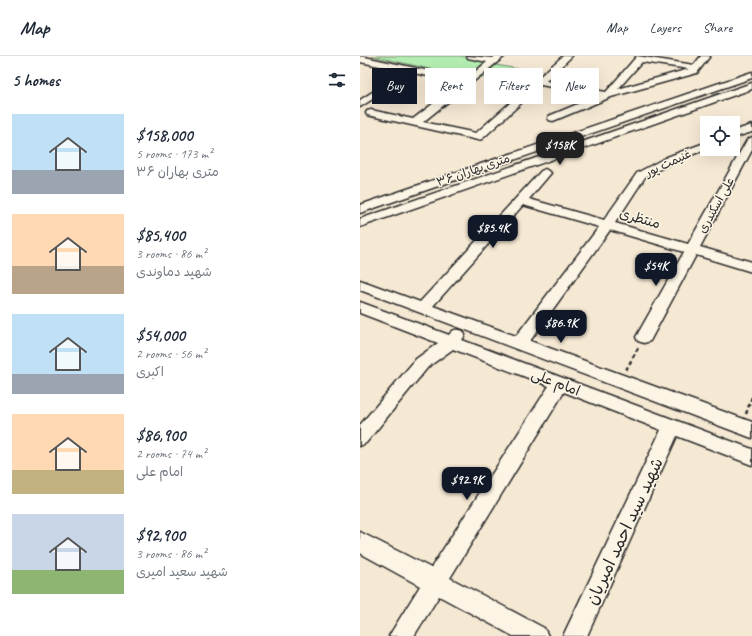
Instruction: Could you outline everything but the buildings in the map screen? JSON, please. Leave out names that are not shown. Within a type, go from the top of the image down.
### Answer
[{"type":"street","points":[[471,56],[497,58]]},
{"type":"street","points":[[543,78],[568,56]]},
{"type":"street","points":[[700,73],[706,56]]},
{"type":"street","points":[[608,95],[641,57],[700,73],[721,85]]},
{"type":"street","points":[[360,58],[404,68]]},
{"type":"street","points":[[476,75],[497,58]]},
{"type":"street","points":[[553,118],[608,95],[700,73]]},
{"type":"street","name":"۳۶ متری بهاران","points":[[360,209],[752,75]]},
{"type":"street","points":[[543,83],[608,95]]},
{"type":"street","name":"۳۶ متری بهاران","points":[[360,223],[752,86]]},
{"type":"street","points":[[372,97],[360,105],[369,110],[368,116],[416,122],[478,137],[515,104]]},
{"type":"street","points":[[416,122],[439,104]]},
{"type":"street","points":[[740,132],[752,128]]},
{"type":"street","name":"علی اسکندری","points":[[644,337],[752,140]]},
{"type":"street","name":"غنیمت پور","points":[[519,344],[607,225],[641,175],[671,159],[700,148]]},
{"type":"street","points":[[423,308],[545,173]]},
{"type":"street","name":"منتظری","points":[[520,200],[752,267]]},
{"type":"street","name":"امام علی","points":[[360,285],[752,430]]},
{"type":"street","name":"امام علی","points":[[360,307],[752,457]]},
{"type":"street","points":[[422,363],[431,334],[446,317]]},
{"type":"street","points":[[360,438],[422,363],[452,342],[466,324]]},
{"type":"street","points":[[401,636],[560,384]]},
{"type":"street","name":"شهید سید احمد امیریان","points":[[575,636],[672,426]]},
{"type":"street","points":[[360,542],[536,636]]},
{"type":"path","points":[[619,381],[644,337]]},
{"type":"green space","points":[[372,56],[460,56],[484,60],[486,63],[476,71],[476,68],[425,68]]},
{"type":"green space","points":[[496,65],[513,68],[492,68]]}]
